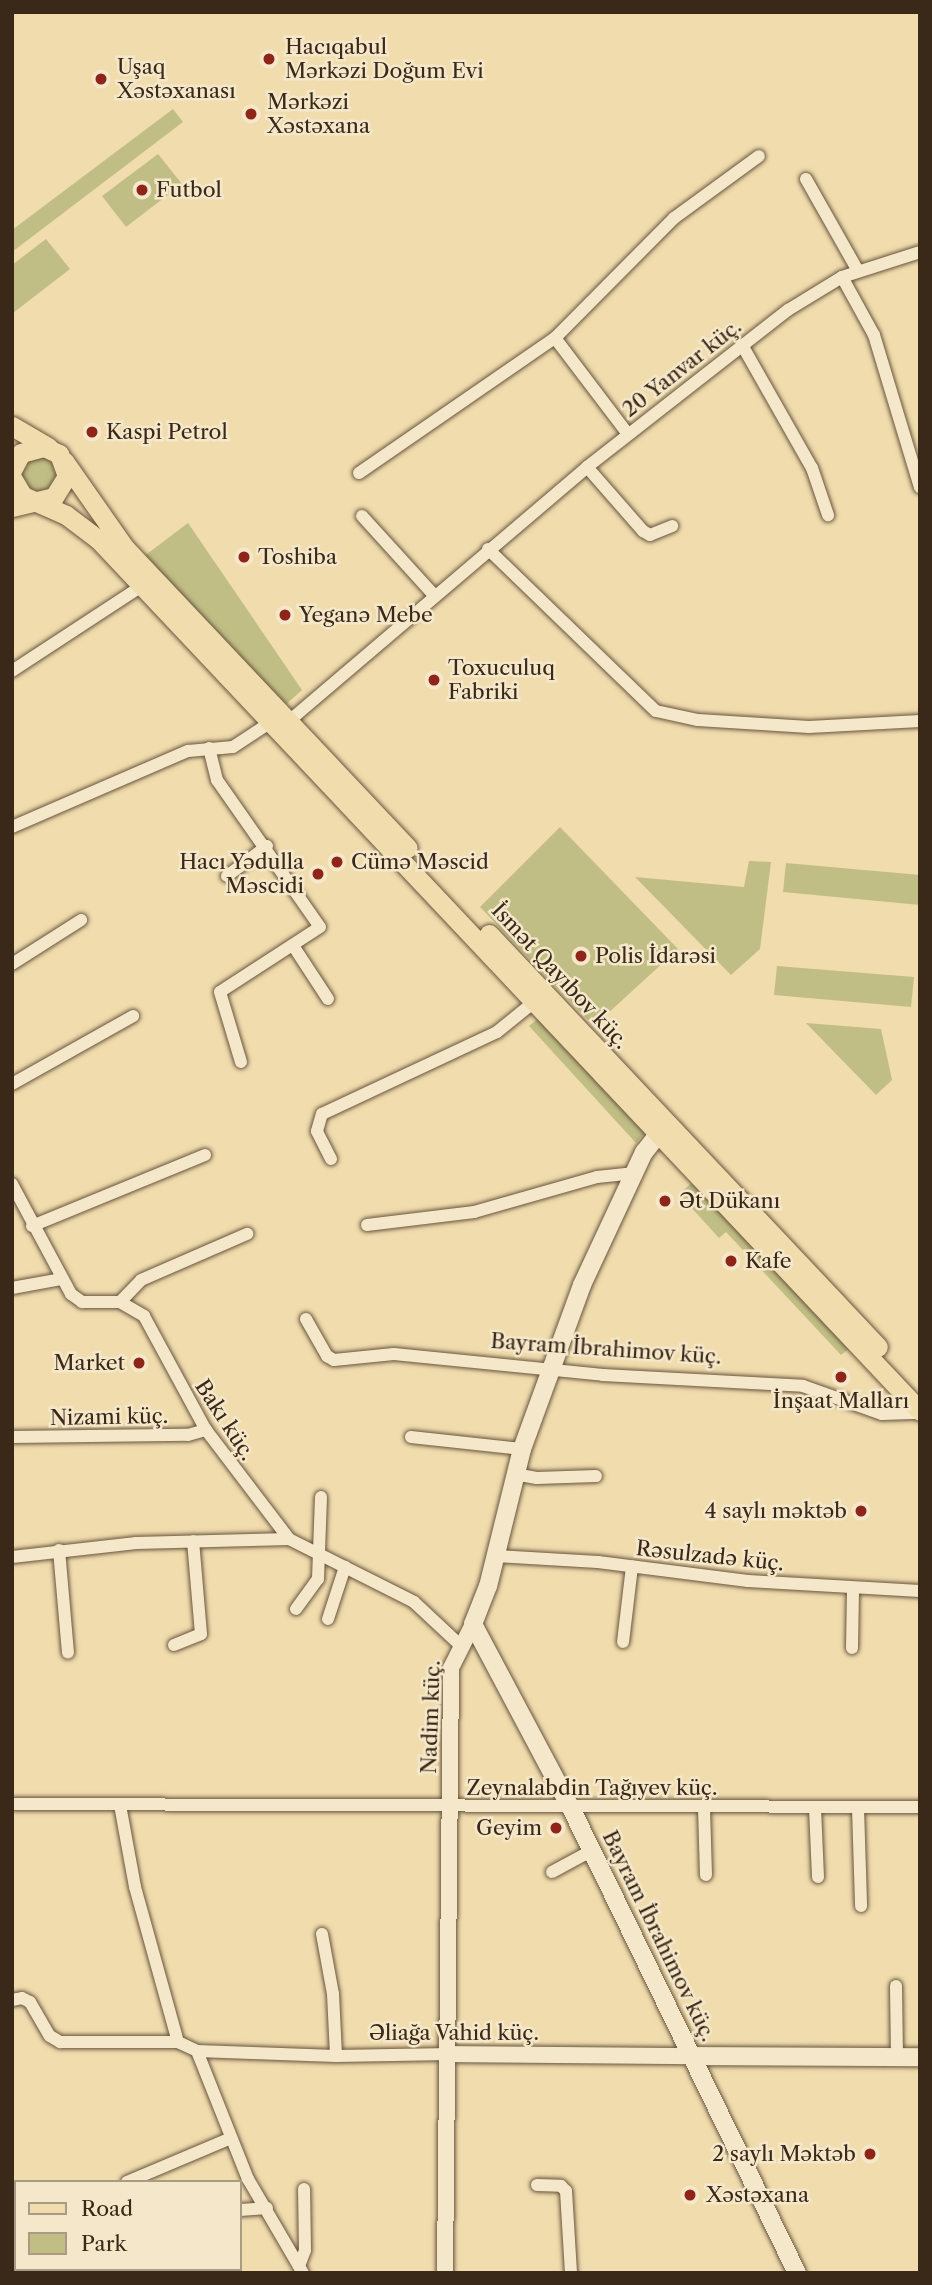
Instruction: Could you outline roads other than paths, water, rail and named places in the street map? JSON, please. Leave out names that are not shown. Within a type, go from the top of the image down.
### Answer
[{"type":"main road","name":"İsmət Qayıbov küç.","points":[[12,426],[58,455],[125,548],[534,1002],[662,1128],[920,1391]]},
{"type":"main road","points":[[12,470],[16,460],[28,449],[58,455],[67,476],[60,492],[12,507]]},
{"type":"main road","name":"İsmət Qayıbov küç.","points":[[12,478],[23,496],[38,501],[98,539],[280,722],[662,1128],[920,1412]]},
{"type":"main road","name":"Nadim küç.","points":[[472,1624],[496,1556],[514,1474],[551,1367],[633,1173],[662,1128]]},
{"type":"main road","name":"Bayram İbrahimov küç.","points":[[472,1624],[571,1808],[797,2273]]},
{"type":"main road","name":"Əliağa Vahid küç.","points":[[693,2056],[920,2057]]},
{"type":"street","points":[[359,473],[555,338],[674,218],[759,156]]},
{"type":"street","points":[[806,179],[858,271]]},
{"type":"street","name":"20 Yanvar küç.","points":[[280,722],[587,467],[742,345],[842,277],[918,256]]},
{"type":"street","points":[[842,277],[874,335],[920,488]]},
{"type":"street","points":[[555,338],[628,434]]},
{"type":"street","points":[[742,345],[812,468],[828,515]]},
{"type":"street","points":[[587,467],[643,531],[650,535],[672,526]]},
{"type":"street","points":[[362,516],[433,594]]},
{"type":"street","points":[[488,549],[656,711],[698,720],[810,727],[920,721]]},
{"type":"street","points":[[12,671],[142,586]]},
{"type":"street","points":[[12,827],[188,751],[233,747],[280,722]]},
{"type":"street","points":[[209,748],[217,780],[318,918],[320,927],[294,947],[220,992],[241,1062]]},
{"type":"street","points":[[227,877],[267,846]]},
{"type":"street","points":[[12,964],[81,920]]},
{"type":"street","points":[[294,947],[328,999]]},
{"type":"street","points":[[331,1159],[317,1131],[322,1114],[497,1032],[534,1002]]},
{"type":"street","points":[[12,1084],[133,1016]]},
{"type":"street","points":[[32,1226],[205,1155]]},
{"type":"street","points":[[367,1225],[474,1212],[597,1177],[633,1173]]},
{"type":"street","points":[[12,1184],[61,1279],[82,1302],[120,1302],[141,1280],[247,1234]]},
{"type":"street","points":[[12,1288],[61,1279]]},
{"type":"street","name":"Bakı küç.","points":[[120,1302],[144,1316],[206,1430],[289,1539],[414,1602],[459,1644]]},
{"type":"street","name":"Bayram İbrahimov küç.","points":[[306,1320],[327,1356],[334,1360],[394,1354],[551,1367],[603,1375],[803,1385],[883,1414],[920,1412]]},
{"type":"street","name":"Nizami küç.","points":[[12,1437],[188,1435],[206,1430]]},
{"type":"street","points":[[411,1437],[522,1450]]},
{"type":"street","points":[[514,1474],[537,1478],[596,1476]]},
{"type":"street","points":[[296,1609],[318,1579],[322,1556],[321,1497]]},
{"type":"street","points":[[12,1557],[59,1550],[194,1541],[289,1539]]},
{"type":"street","points":[[174,1645],[201,1634],[194,1541]]},
{"type":"street","points":[[59,1550],[68,1653]]},
{"type":"street","name":"Rəsulzadə küç.","points":[[496,1556],[853,1588],[920,1591]]},
{"type":"street","points":[[328,1619],[345,1567]]},
{"type":"street","points":[[623,1642],[632,1567]]},
{"type":"street","points":[[852,1648],[853,1588]]},
{"type":"street","name":"Nadim küç.","points":[[445,2273],[450,2054],[451,1668],[459,1644],[472,1624]]},
{"type":"street","name":"Zeynalabdin Tağıyev küç.","points":[[12,1804],[571,1808],[920,1807]]},
{"type":"street","points":[[120,1805],[135,1887],[178,2042]]},
{"type":"street","points":[[704,1808],[706,1875]]},
{"type":"street","points":[[815,1808],[818,1877]]},
{"type":"street","points":[[858,1808],[861,1906]]},
{"type":"street","points":[[552,1871],[591,1851]]},
{"type":"street","points":[[321,1934],[333,1994],[336,2056]]},
{"type":"street","points":[[896,1986],[897,2057]]},
{"type":"street","name":"Əliağa Vahid küç.","points":[[12,2000],[22,1998],[30,2002],[50,2036],[60,2042],[178,2042],[197,2051],[336,2056],[693,2056]]},
{"type":"street","points":[[197,2051],[248,2179],[301,2269]]},
{"type":"street","points":[[132,2180],[231,2138]]},
{"type":"street","points":[[537,2185],[561,2186],[566,2190],[571,2273]]},
{"type":"street","points":[[301,2269],[304,2250],[304,2189]]},
{"type":"street","points":[[242,2210],[267,2208]]},
{"type":"place","name":"Hacıqabul Mərkəzi Doğum Evi","points":[[269,59]]},
{"type":"place","name":"Uşaq Xəstəxanası","points":[[101,79]]},
{"type":"place","name":"Mərkəzi Xəstəxana","points":[[251,114]]},
{"type":"place","name":"Futbol","points":[[142,190]]},
{"type":"place","name":"Kaspi Petrol","points":[[92,432]]},
{"type":"place","name":"Toshiba","points":[[244,557]]},
{"type":"place","name":"Yeganə Mebe","points":[[285,615]]},
{"type":"place","name":"Toxuculuq Fabriki","points":[[434,680]]},
{"type":"place","name":"Cümə Məscid","points":[[337,862]]},
{"type":"place","name":"Hacı Yədulla Məscidi","points":[[318,874]]},
{"type":"place","name":"Polis İdarəsi","points":[[581,956]]},
{"type":"place","name":"Ət Dükanı","points":[[665,1201]]},
{"type":"place","name":"Kafe","points":[[731,1261]]},
{"type":"place","name":"Market","points":[[139,1363]]},
{"type":"place","name":"İnşaat Malları","points":[[841,1377]]},
{"type":"place","name":"4 saylı məktəb","points":[[861,1511]]},
{"type":"place","name":"Geyim","points":[[556,1828]]},
{"type":"place","name":"2 saylı Məktəb","points":[[870,2154]]},
{"type":"place","name":"Xəstəxana","points":[[690,2195]]}]
